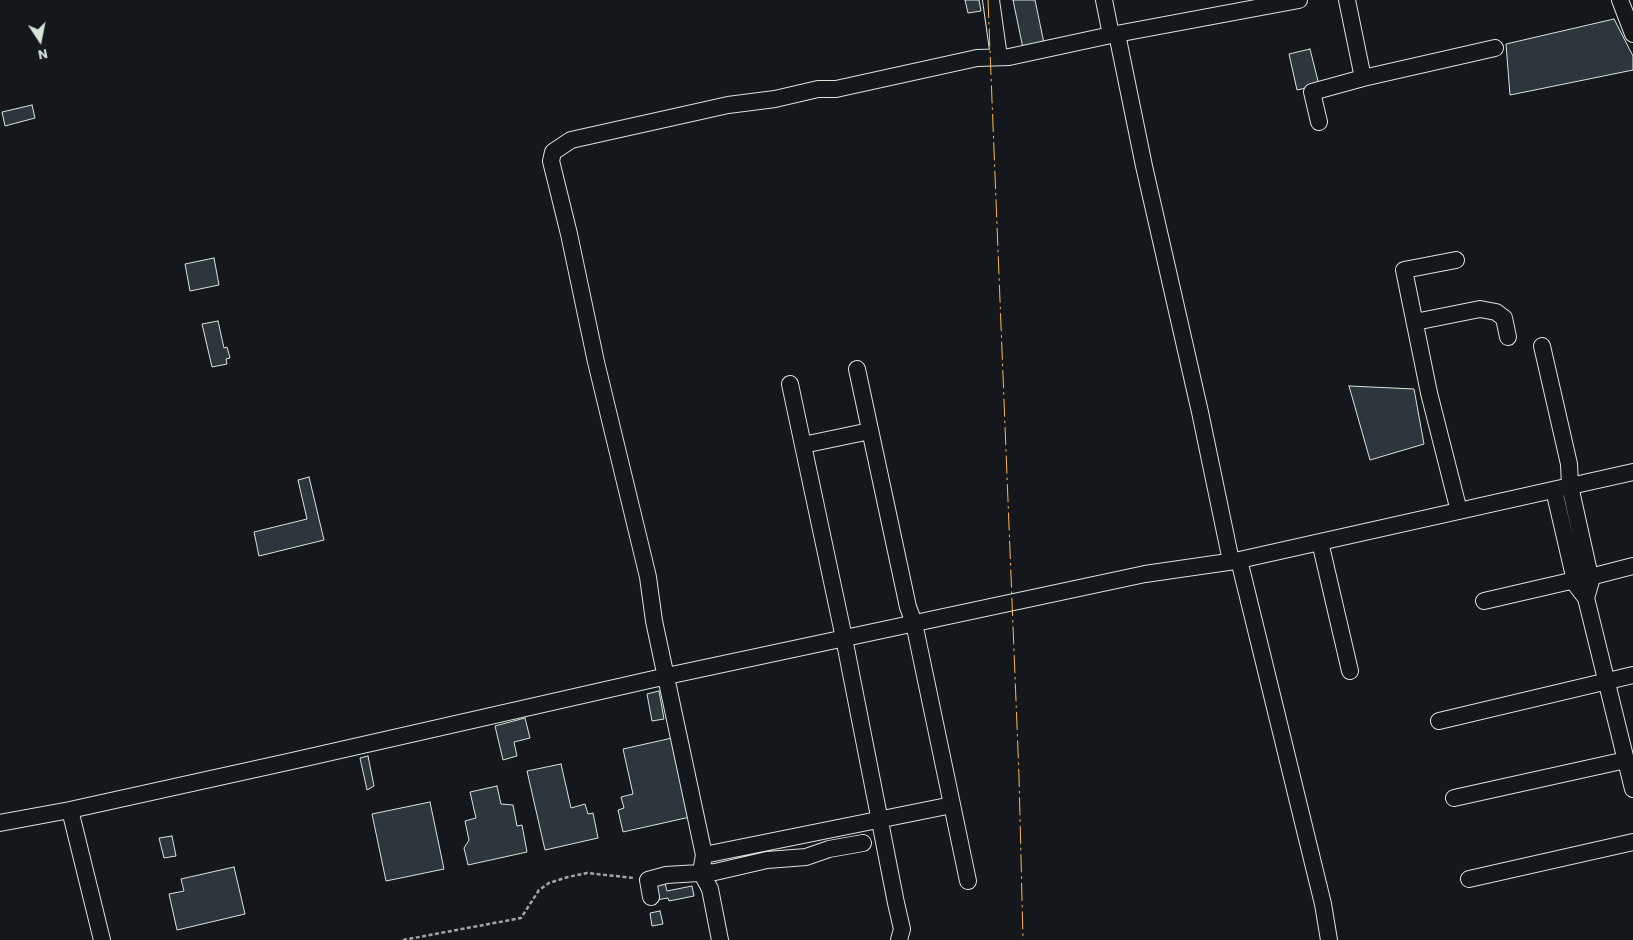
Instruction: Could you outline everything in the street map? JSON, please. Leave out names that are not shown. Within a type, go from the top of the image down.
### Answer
[{"type":"street","points":[[991,0],[999,57]]},
{"type":"street","points":[[1104,0],[1114,35],[1235,560],[1323,904],[1329,940]]},
{"type":"street","points":[[720,940],[710,889],[700,872],[704,854],[654,621],[648,577],[598,370],[569,234],[551,161],[553,152],[571,140],[728,105],[776,99],[818,90],[836,89],[977,58],[1009,57],[1299,0]]},
{"type":"street","points":[[1347,0],[1363,78]]},
{"type":"street","points":[[1620,0],[1633,34]]},
{"type":"street","points":[[1319,122],[1312,92],[1363,78],[1495,48]]},
{"type":"street","points":[[1456,260],[1404,270],[1429,393],[1459,511]]},
{"type":"street","points":[[1415,322],[1480,309],[1496,312],[1504,318],[1508,337]]},
{"type":"street","points":[[1542,346],[1569,464],[1562,488],[1582,578]]},
{"type":"street","points":[[857,369],[908,607],[914,624],[968,882]]},
{"type":"street","points":[[790,384],[844,638],[902,929],[899,940]]},
{"type":"street","points":[[803,445],[870,432]]},
{"type":"street","points":[[0,823],[70,810],[667,676],[1145,574],[1235,560],[1633,472]]},
{"type":"street","points":[[1320,542],[1350,671]]},
{"type":"street","points":[[1484,601],[1633,566]]},
{"type":"street","points":[[1582,578],[1576,585],[1586,598],[1633,789]]},
{"type":"street","points":[[1439,721],[1633,675]]},
{"type":"street","points":[[1454,798],[1626,760]]},
{"type":"street","points":[[704,854],[952,805]]},
{"type":"street","points":[[70,810],[102,940]]},
{"type":"street","points":[[1469,879],[1633,842]]},
{"type":"street","points":[[651,897],[648,880],[666,875],[715,872],[767,860],[806,857],[829,849],[863,843]]},
{"type":"path","points":[[403,940],[521,918],[539,890],[549,883],[587,872],[648,880]]},
{"type":"building","points":[[965,0],[979,0],[981,11],[968,13]]},
{"type":"building","points":[[1013,0],[1035,0],[1045,48],[1024,53]]},
{"type":"building","points":[[1614,19],[1633,56],[1633,70],[1510,95],[1506,44]]},
{"type":"building","points":[[1310,49],[1319,85],[1297,90],[1289,54]]},
{"type":"building","points":[[32,105],[35,118],[5,126],[2,112]]},
{"type":"building","points":[[214,258],[219,285],[190,291],[185,264]]},
{"type":"building","points":[[218,321],[224,348],[227,347],[230,358],[226,359],[227,364],[212,367],[202,324]]},
{"type":"building","points":[[1349,386],[1414,389],[1424,444],[1370,460]]},
{"type":"building","points":[[309,477],[324,540],[259,556],[254,532],[307,519],[298,480]]},
{"type":"building","points":[[659,691],[664,719],[652,721],[647,694]]},
{"type":"building","points":[[525,718],[530,738],[514,742],[517,756],[503,760],[495,726]]},
{"type":"building","points":[[672,738],[690,817],[623,832],[618,810],[624,808],[621,797],[633,794],[623,749]]},
{"type":"building","points":[[368,756],[374,786],[367,790],[360,758]]},
{"type":"building","points":[[561,764],[571,808],[585,804],[588,814],[593,813],[598,838],[545,850],[527,771]]},
{"type":"building","points":[[497,786],[501,804],[513,805],[517,826],[522,825],[527,852],[468,865],[464,848],[469,840],[465,821],[476,818],[470,792]]},
{"type":"building","points":[[430,802],[444,869],[386,881],[372,814]]},
{"type":"building","points":[[172,836],[176,856],[164,858],[159,838]]},
{"type":"building","points":[[234,867],[245,914],[177,930],[169,894],[184,891],[181,879]]},
{"type":"building","points":[[665,883],[667,891],[692,886],[694,896],[669,901],[668,898],[656,900],[653,885]]},
{"type":"building","points":[[660,911],[663,924],[652,926],[650,913]]},
{"type":"power","points":[[988,0],[1019,776],[1023,940]]}]
